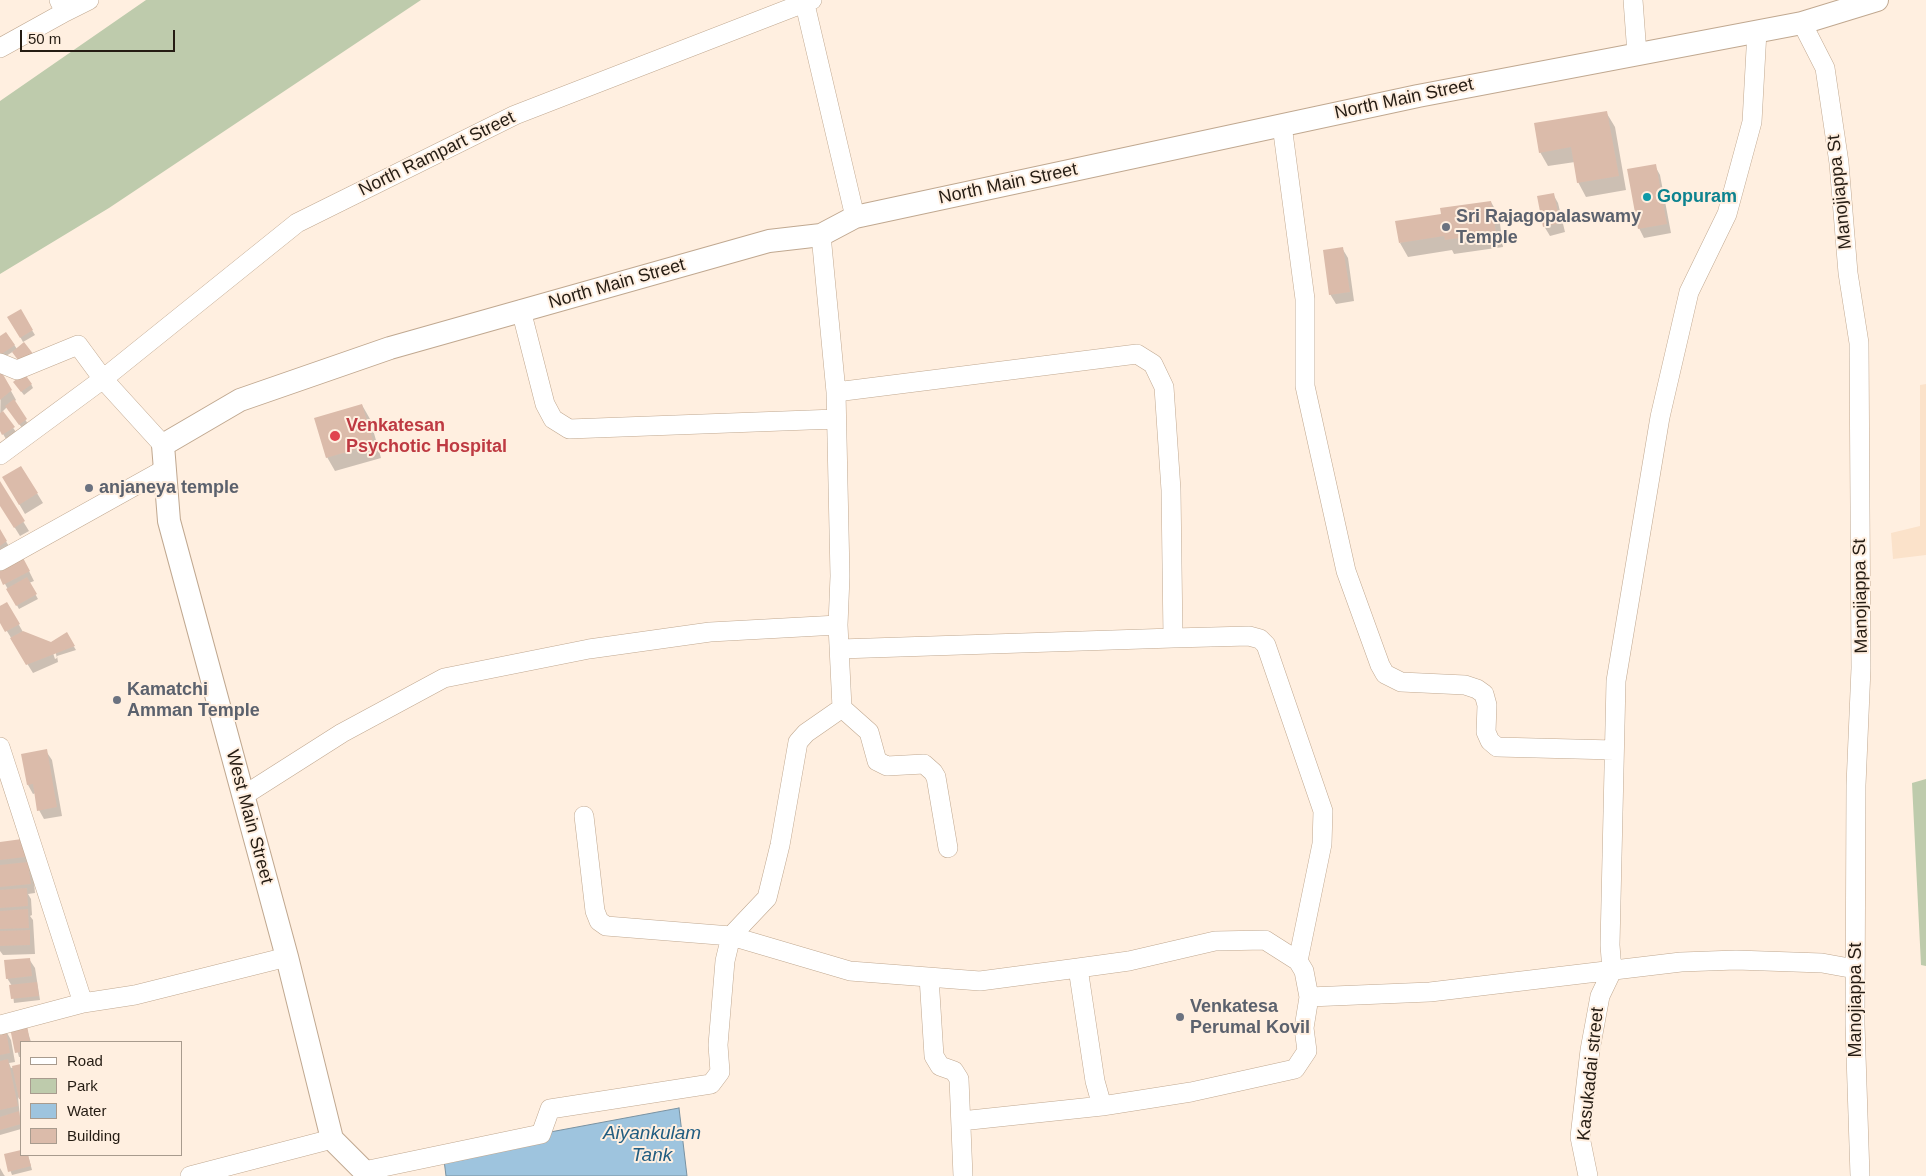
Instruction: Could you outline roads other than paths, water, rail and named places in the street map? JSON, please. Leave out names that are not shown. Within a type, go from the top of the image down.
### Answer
[{"type":"street","points":[[0,48],[62,6],[89,0]]},
{"type":"street","points":[[1633,0],[1637,54]]},
{"type":"street","name":"North Main Street","points":[[163,445],[240,400],[390,348],[769,241],[821,235],[855,217],[1418,96],[1802,23],[1877,0]]},
{"type":"street","points":[[807,1],[855,217]]},
{"type":"street","name":"North Rampart Street","points":[[0,455],[103,379],[297,223],[515,115],[807,1]]},
{"type":"street","name":"Manojiappa St","points":[[1802,23],[1825,68],[1839,163],[1848,272],[1859,343],[1862,668],[1856,786],[1855,969],[1860,1176]]},
{"type":"street","points":[[1612,971],[1610,945],[1616,681],[1660,417],[1689,292],[1727,214],[1752,122],[1757,31]]},
{"type":"street","points":[[1282,125],[1305,299],[1305,386],[1346,572],[1380,665],[1385,674],[1401,682],[1465,685],[1477,689],[1484,694],[1487,705],[1486,732],[1490,741],[1497,747],[1614,750]]},
{"type":"street","points":[[821,235],[836,392],[840,576],[838,625],[842,708],[869,732],[877,762],[887,766],[924,764],[933,772],[936,777],[948,848]]},
{"type":"street","points":[[521,310],[545,404],[553,419],[569,429],[836,418]]},
{"type":"street","points":[[0,363],[17,370],[78,345],[103,379],[163,445]]},
{"type":"street","points":[[836,392],[1137,354],[1152,364],[1164,387],[1171,490],[1173,638]]},
{"type":"street","name":"West Main Street","points":[[163,445],[169,521],[287,957],[332,1139]]},
{"type":"street","points":[[0,561],[165,469]]},
{"type":"street","points":[[243,796],[342,733],[444,678],[589,649],[710,632],[838,625]]},
{"type":"street","points":[[840,649],[1249,636],[1260,640],[1266,645],[1323,811],[1322,844],[1298,961]]},
{"type":"street","points":[[190,1176],[332,1139],[365,1173],[542,1134],[550,1110],[711,1084],[720,1072],[718,1045],[725,961],[731,936],[767,898],[780,845],[798,742],[806,733],[842,708]]},
{"type":"street","points":[[0,747],[82,1003]]},
{"type":"street","points":[[584,816],[595,911],[599,920],[606,926],[731,936],[850,971],[980,981],[1129,961],[1215,942],[1265,940],[1298,961],[1304,971],[1309,997],[1304,1028],[1307,1051],[1294,1069],[1191,1092],[1102,1106],[961,1121]]},
{"type":"street","points":[[0,1025],[82,1003],[134,995],[287,957]]},
{"type":"street","points":[[1309,997],[1430,992],[1681,962],[1736,960],[1822,963],[1855,969]]},
{"type":"street","points":[[1078,968],[1095,1081],[1102,1106]]},
{"type":"street","name":"Kasukadai street","points":[[1588,1176],[1580,1137],[1590,1050],[1600,996],[1612,971]]},
{"type":"street","points":[[929,977],[934,1056],[940,1066],[957,1074],[963,1176]]},
{"type":"water","name":"Aiyankulam Tank","points":[[679,1108],[687,1176],[446,1176],[443,1152]]},
{"type":"place","name":"Gopuram","points":[[1647,197]]},
{"type":"place","name":"Sri Rajagopalaswamy Temple","points":[[1446,227]]},
{"type":"place","name":"Venkatesan Psychotic Hospital","points":[[335,436]]},
{"type":"place","name":"anjaneya temple","points":[[89,488]]},
{"type":"place","name":"Kamatchi Amman Temple","points":[[117,700]]},
{"type":"place","name":"Venkatesa Perumal Kovil","points":[[1180,1017]]}]
